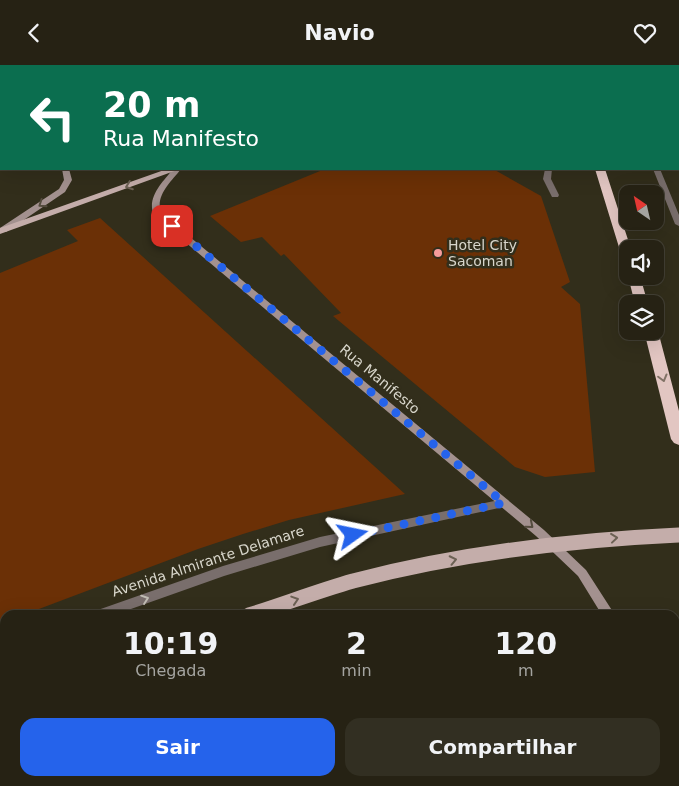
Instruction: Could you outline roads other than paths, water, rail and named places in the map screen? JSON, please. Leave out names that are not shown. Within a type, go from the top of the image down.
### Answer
[{"type":"highway","points":[[600,170],[623,240]]},
{"type":"highway","points":[[653,340],[679,439]]},
{"type":"main road","points":[[2,230],[62,190],[68,180],[66,170]]},
{"type":"main road","points":[[2,230],[173,170]]},
{"type":"main road","name":"Rua Manifesto","points":[[175,170],[155,199],[154,207],[157,214],[540,533],[582,573],[606,610]]},
{"type":"main road","points":[[265,610],[353,582],[460,558],[618,537],[679,535]]},
{"type":"street","points":[[548,170],[547,179],[555,195]]},
{"type":"street","points":[[656,170],[679,224]]},
{"type":"street","name":"Avenida Almirante Delamare","points":[[113,610],[222,571],[320,541],[504,503]]},
{"type":"place","name":"Hotel City Sacoman","points":[[438,253]]}]
